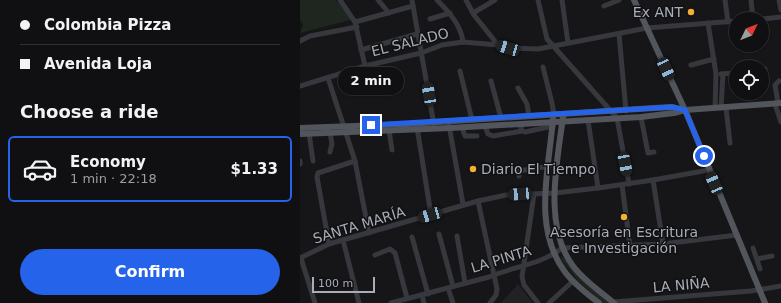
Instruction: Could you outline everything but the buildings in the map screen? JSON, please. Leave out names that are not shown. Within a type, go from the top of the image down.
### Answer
[{"type":"main road","points":[[634,0],[685,110],[765,303]]},
{"type":"main road","points":[[563,118],[588,120],[641,117],[674,113],[685,110],[778,103]]},
{"type":"main road","points":[[434,125],[450,128],[520,124],[553,121],[563,118],[612,112],[672,107],[685,110]]},
{"type":"main road","points":[[300,128],[417,126],[434,125],[448,121],[529,116],[553,121]]},
{"type":"main road","points":[[563,118],[555,193],[555,224],[562,248],[580,275],[613,303]]},
{"type":"main road","points":[[553,121],[546,194],[546,229],[554,254],[573,281],[599,303]]},
{"type":"main road","points":[[300,134],[330,132],[343,128],[389,130],[417,126]]},
{"type":"street","points":[[340,0],[356,25],[365,66]]},
{"type":"street","points":[[378,0],[389,13]]},
{"type":"street","points":[[438,0],[450,13],[462,34],[463,42]]},
{"type":"street","points":[[473,13],[495,0]]},
{"type":"street","points":[[538,0],[548,38],[552,46],[616,118],[629,184]]},
{"type":"street","points":[[562,0],[568,43]]},
{"type":"street","points":[[604,6],[619,0]]},
{"type":"street","points":[[725,0],[728,22]]},
{"type":"street","points":[[751,0],[752,12]]},
{"type":"street","points":[[779,0],[781,10]]},
{"type":"street","points":[[466,2],[498,45]]},
{"type":"street","points":[[300,41],[310,36],[356,25],[412,3],[434,125]]},
{"type":"street","points":[[430,19],[450,13]]},
{"type":"street","points":[[769,18],[781,17]]},
{"type":"street","name":"EL SALADO","points":[[300,86],[442,45],[463,42],[498,45],[508,48],[538,49],[647,28],[728,22]]},
{"type":"street","points":[[708,23],[721,108],[730,143]]},
{"type":"street","points":[[362,50],[417,34]]},
{"type":"street","points":[[619,34],[626,111]]},
{"type":"street","points":[[691,65],[714,60]]},
{"type":"street","points":[[485,126],[488,134],[493,136],[522,131],[553,121],[552,102],[543,67]]},
{"type":"street","points":[[460,71],[472,120]]},
{"type":"street","points":[[716,74],[729,74]]},
{"type":"street","points":[[721,108],[723,74]]},
{"type":"street","points":[[328,78],[343,128],[355,161],[369,233]]},
{"type":"street","points":[[779,80],[775,85],[778,92],[781,122]]},
{"type":"street","points":[[491,81],[501,118]]},
{"type":"street","points":[[518,88],[527,104],[529,116]]},
{"type":"street","points":[[641,117],[645,153],[654,152]]},
{"type":"street","points":[[588,120],[598,188]]},
{"type":"street","points":[[448,121],[463,204]]},
{"type":"street","points":[[520,124],[522,131]]},
{"type":"street","points":[[417,126],[430,215]]},
{"type":"street","points":[[462,127],[465,136],[477,136]]},
{"type":"street","points":[[389,130],[392,150]]},
{"type":"street","points":[[330,132],[332,144],[330,152]]},
{"type":"street","points":[[309,133],[313,161]]},
{"type":"street","points":[[329,244],[317,177],[318,173],[322,170],[355,161]]},
{"type":"street","points":[[519,176],[519,171],[549,166]]},
{"type":"street","name":"SANTA MARÍA","points":[[300,258],[329,244],[463,204],[506,195],[546,194],[598,188],[709,170]]},
{"type":"street","points":[[654,180],[663,244]]},
{"type":"street","points":[[622,185],[630,246]]},
{"type":"street","points":[[534,194],[522,281],[538,303]]},
{"type":"street","points":[[478,201],[497,292],[490,303]]},
{"type":"street","points":[[439,234],[451,287],[453,303]]},
{"type":"street","points":[[562,248],[663,244],[737,235]]},
{"type":"street","points":[[457,236],[465,283]]},
{"type":"street","points":[[412,237],[428,294]]},
{"type":"street","points":[[343,240],[359,303]]},
{"type":"street","name":"LA PINTA","points":[[391,303],[493,275],[554,254],[562,248]]},
{"type":"street","points":[[753,248],[760,269]]},
{"type":"street","points":[[375,255],[387,250],[392,250],[395,254],[407,298]]},
{"type":"street","points":[[757,259],[772,256]]},
{"type":"street","points":[[300,258],[315,303]]},
{"type":"street","points":[[550,303],[573,281]]},
{"type":"street","name":"LA NIÑA","points":[[613,303],[751,291],[781,286]]},
{"type":"street","points":[[422,295],[424,303]]},
{"type":"shaded area","points":[[300,0],[336,0],[350,17],[350,20],[300,33],[303,25],[300,20]]},
{"type":"shaded area","points":[[562,256],[581,279],[609,303],[603,303],[578,281],[561,259]]},
{"type":"shaded area","points":[[518,284],[533,303],[501,303]]},
{"type":"place","name":"Ex ANT","points":[[691,12]]},
{"type":"place","name":"Diario El Tiempo","points":[[473,169]]},
{"type":"place","name":"Asesoría en Escritura e Investigación","points":[[624,217]]},
{"type":"route","points":[[371,125],[612,112],[672,107],[685,110],[704,156]]}]
